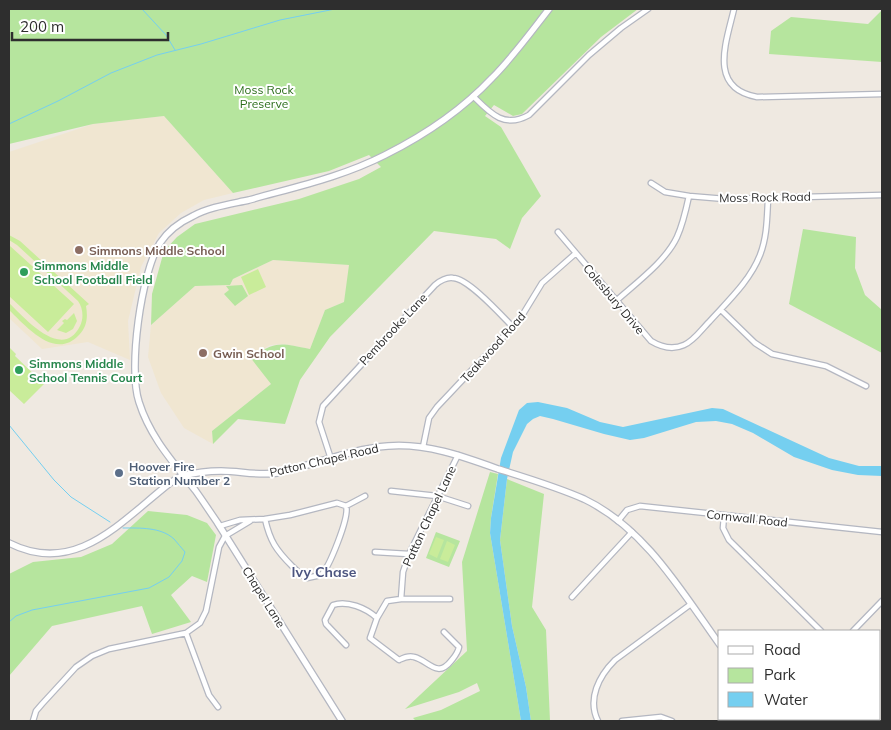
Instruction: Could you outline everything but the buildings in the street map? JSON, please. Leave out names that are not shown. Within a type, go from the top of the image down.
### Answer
[{"type":"street","points":[[9,543],[20,548],[43,553],[63,553],[77,550],[101,538],[170,483],[182,476],[147,422],[138,402],[135,382],[134,360],[145,278],[150,262],[169,232],[194,215],[335,176],[369,163],[412,141],[473,96],[505,64],[549,9]]},
{"type":"street","points":[[473,96],[485,109],[506,121],[521,120],[529,115],[606,40],[648,9]]},
{"type":"street","points":[[734,9],[723,55],[723,66],[728,80],[738,90],[758,97],[882,94]]},
{"type":"street","name":"Moss Rock Road","points":[[651,183],[665,192],[725,199],[882,195]]},
{"type":"street","points":[[616,301],[664,256],[672,246],[682,226],[689,196]]},
{"type":"street","name":"Colesbury Drive","points":[[558,232],[651,341],[665,347],[678,347],[688,343],[721,310],[749,276],[760,256],[767,234],[768,199]]},
{"type":"street","name":"Teakwood Road","points":[[423,447],[430,418],[526,312],[542,283],[576,253]]},
{"type":"street","name":"Pembrooke Lane","points":[[330,459],[319,422],[323,406],[441,280],[452,278],[467,283],[513,327]]},
{"type":"street","points":[[721,310],[755,343],[772,354],[826,366],[866,386]]},
{"type":"street","name":"Patton Chapel Road","points":[[182,476],[220,471],[264,474],[303,467],[378,447],[423,447],[458,455],[584,500],[618,521],[632,532],[652,553],[718,642]]},
{"type":"street","name":"Patton Chapel Lane","points":[[401,599],[402,572],[409,554],[458,455]]},
{"type":"street","name":"Chapel Lane","points":[[182,476],[220,526],[342,721]]},
{"type":"street","points":[[391,491],[437,496],[468,506]]},
{"type":"street","points":[[220,526],[240,520],[290,515],[330,504],[337,503],[346,506],[365,496]]},
{"type":"street","points":[[264,519],[275,548],[299,573],[307,578],[312,578],[321,576],[328,565],[347,515],[346,506]]},
{"type":"street","name":"Cornwall Road","points":[[618,521],[627,510],[640,506],[882,532]]},
{"type":"street","points":[[724,516],[723,528],[728,540],[820,630]]},
{"type":"street","points":[[33,721],[36,711],[42,704],[76,667],[92,656],[109,649],[186,633],[200,622],[206,611],[219,547],[225,536],[250,520]]},
{"type":"street","points":[[572,597],[632,532]]},
{"type":"street","points":[[375,552],[409,554]]},
{"type":"street","points":[[444,632],[460,647],[448,665],[440,668],[433,668],[414,657],[405,657],[399,660],[370,638],[377,618],[387,601],[401,599],[450,599]]},
{"type":"street","points":[[855,630],[882,601]]},
{"type":"street","points":[[346,645],[326,624],[325,620],[333,605],[336,603],[352,605],[370,612],[377,618]]},
{"type":"street","points":[[598,721],[595,716],[594,699],[597,685],[604,672],[615,660],[691,604]]},
{"type":"street","points":[[186,633],[209,696],[218,707]]},
{"type":"street","points":[[622,721],[661,717],[672,721]]},
{"type":"shaded area","name":"Simmons Middle School","points":[[164,116],[233,193],[204,200],[181,213],[159,233],[141,267],[128,321],[130,360],[88,342],[42,349],[9,318],[9,152],[93,124]]},
{"type":"shaded area","name":"Gwin School","points":[[273,260],[350,265],[344,302],[325,310],[310,349],[284,344],[270,345],[251,357],[271,384],[212,431],[213,444],[184,428],[161,393],[148,357],[151,325],[195,286],[230,285],[233,279]]},
{"type":"green space","name":"Moss Rock Preserve","points":[[9,9],[638,9],[601,37],[522,114],[513,116],[494,105],[485,116],[501,127],[541,196],[522,218],[510,249],[496,239],[434,231],[330,337],[300,380],[285,424],[238,419],[213,444],[212,431],[271,384],[250,357],[267,348],[279,345],[291,345],[310,349],[325,310],[344,302],[349,265],[273,260],[233,279],[230,285],[195,286],[151,325],[152,294],[164,251],[177,237],[195,224],[299,199],[359,179],[381,167],[369,155],[329,171],[233,193],[164,116],[93,124],[9,144]]},
{"type":"green space","points":[[882,10],[882,62],[769,54],[771,31],[791,17],[868,24]]},
{"type":"green space","points":[[803,229],[856,237],[855,268],[865,295],[882,310],[882,353],[789,304]]},
{"type":"green space","points":[[9,235],[20,241],[89,304],[86,306],[87,318],[84,329],[70,342],[51,343],[41,338],[9,310],[9,303],[43,333],[63,340],[72,336],[80,326],[82,316],[78,301],[17,245],[9,240]]},
{"type":"green space","name":"Simmons Middle School Football Field","points":[[10,246],[74,304],[48,332],[9,296]]},
{"type":"green space","points":[[258,269],[266,287],[249,295],[241,277]]},
{"type":"green space","points":[[242,285],[248,296],[235,306],[224,294],[229,290],[226,286]]},
{"type":"green space","points":[[74,313],[77,321],[73,329],[66,333],[57,330],[64,323],[62,321],[67,320]]},
{"type":"green space","name":"Simmons Middle School Tennis Court","points":[[9,347],[16,354],[15,356],[44,384],[24,404],[9,390]]},
{"type":"green space","points":[[490,472],[498,474],[490,533],[521,721],[416,721],[413,718],[441,710],[480,691],[477,683],[459,692],[405,709],[467,651],[462,562]]},
{"type":"green space","points":[[507,479],[544,494],[532,607],[546,630],[550,721],[531,721],[526,687],[512,626],[500,540]]},
{"type":"green space","points":[[148,511],[187,515],[207,523],[216,535],[207,582],[192,576],[171,595],[191,622],[152,634],[142,606],[52,626],[9,676],[9,574],[33,562],[81,557],[112,544]]},
{"type":"green space","points":[[436,532],[460,541],[449,567],[426,558]]},
{"type":"green space","points":[[436,537],[444,540],[437,558],[429,554]]},
{"type":"green space","points":[[447,541],[455,545],[448,562],[440,559]]},
{"type":"water","points":[[538,402],[567,408],[600,422],[623,427],[712,408],[723,409],[829,458],[859,466],[882,466],[882,476],[858,475],[832,470],[794,457],[753,433],[732,424],[716,421],[696,422],[644,438],[630,440],[540,416],[533,419],[527,424],[513,452],[507,479],[500,540],[512,626],[526,687],[531,721],[521,721],[490,533],[501,458],[519,410],[527,403]]},
{"type":"waterway","points":[[142,9],[166,35],[175,50]]},
{"type":"waterway","points":[[9,124],[111,73],[157,55],[280,20],[335,9]]},
{"type":"waterway","points":[[9,425],[54,480],[71,497],[110,522]]},
{"type":"waterway","points":[[9,622],[16,616],[32,610],[149,588],[169,577],[182,561],[185,552],[169,535],[157,530],[123,528]]},
{"type":"place","name":"Simmons Middle School","points":[[79,250]]},
{"type":"place","name":"Simmons Middle School Football Field","points":[[24,272]]},
{"type":"place","name":"Gwin School","points":[[203,353]]},
{"type":"place","name":"Simmons Middle School Tennis Court","points":[[19,370]]},
{"type":"place","name":"Hoover Fire Station Number 2","points":[[119,473]]},
{"type":"district","name":"Ivy Chase","points":[[324,572]]}]
